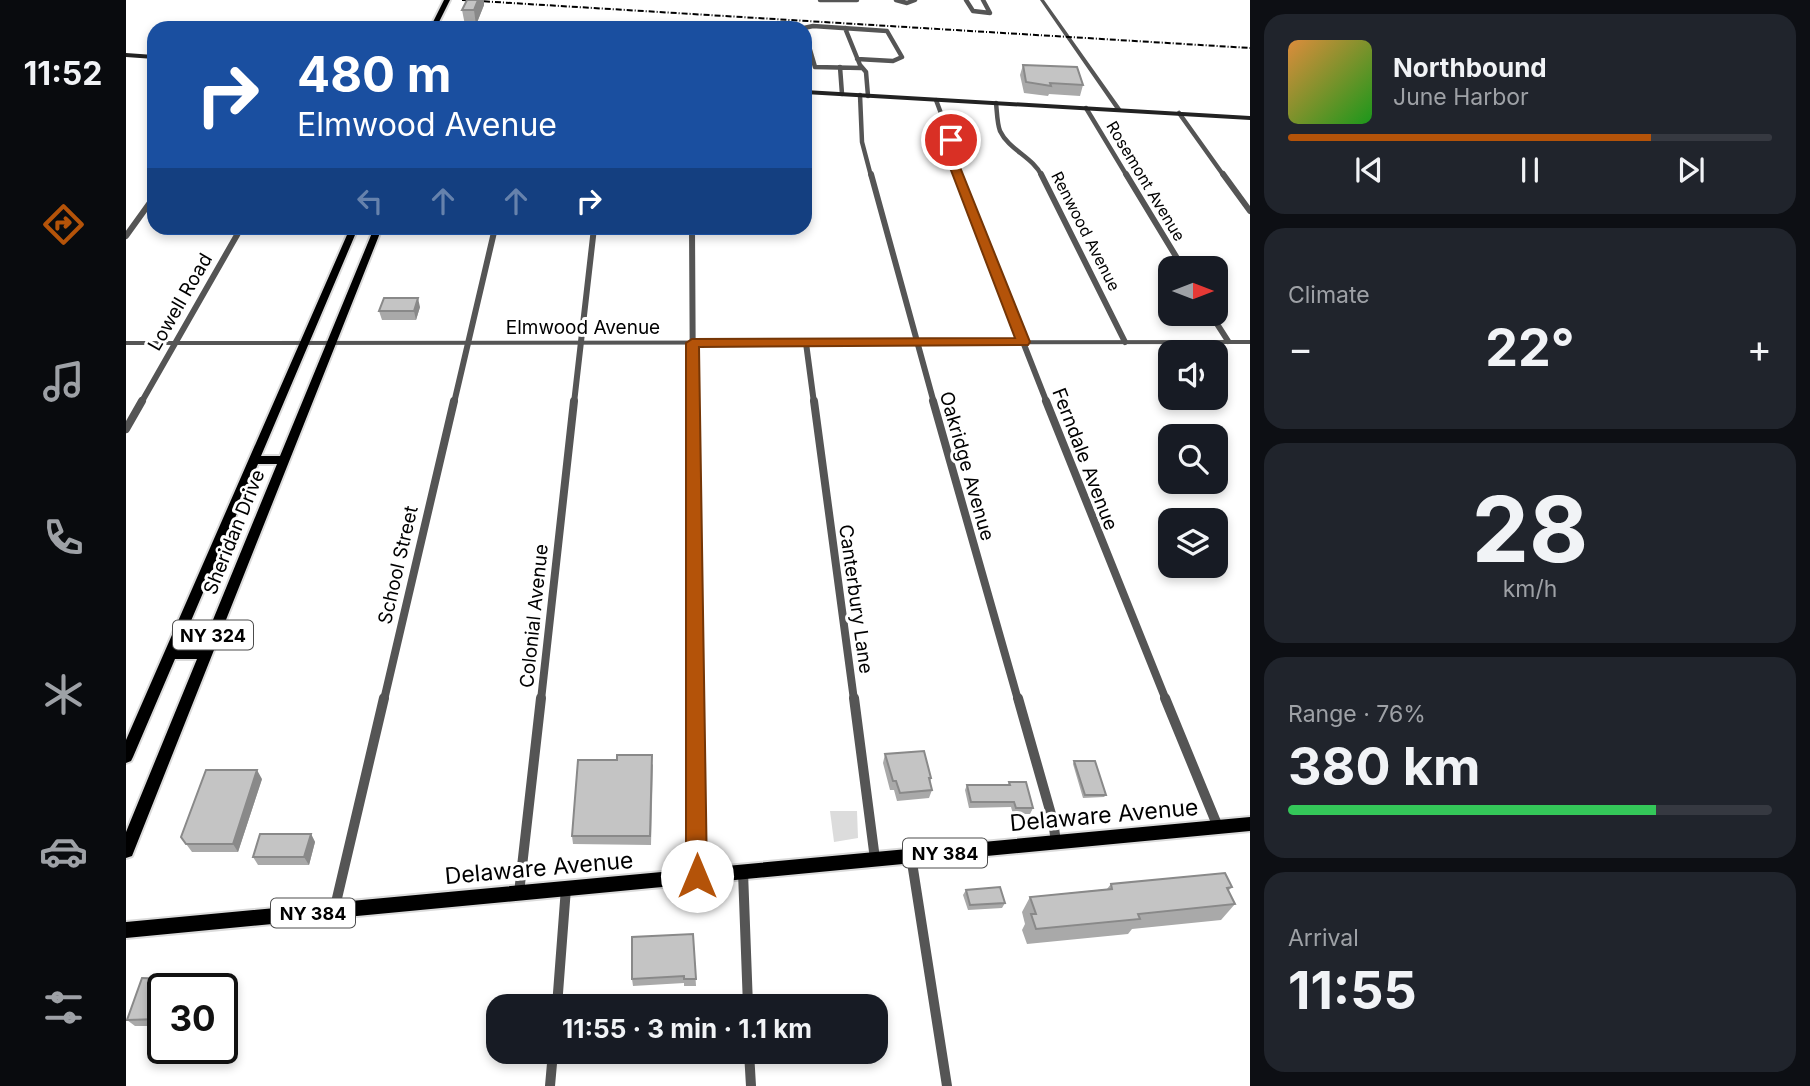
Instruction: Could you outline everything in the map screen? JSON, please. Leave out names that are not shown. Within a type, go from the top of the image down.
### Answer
[{"type":"main road","points":[[437,21],[446,3]]},
{"type":"main road","points":[[444,21],[446,3]]},
{"type":"main road","points":[[126,55],[147,56]]},
{"type":"main road","points":[[812,92],[1250,118]]},
{"type":"main road","name":"Sheridan Drive","points":[[126,757],[351,235]]},
{"type":"main road","name":"Sheridan Drive","points":[[126,851],[375,235]]},
{"type":"main road","points":[[254,460],[284,460]]},
{"type":"main road","points":[[170,654],[205,654]]},
{"type":"main road","name":"Delaware Avenue","points":[[126,930],[1250,824]]},
{"type":"street","points":[[820,0],[857,0]]},
{"type":"street","points":[[896,0],[907,3],[915,0]]},
{"type":"street","points":[[966,0],[973,11],[990,13],[987,2],[983,0]]},
{"type":"street","points":[[1042,0],[1119,110]]},
{"type":"street","points":[[812,30],[845,28],[888,32],[902,57],[893,61],[857,59]]},
{"type":"street","name":"Oakridge Avenue","points":[[845,28],[861,68],[866,72],[862,142],[916,342],[1053,821],[1056,842]]},
{"type":"street","points":[[812,57],[815,67],[861,68]]},
{"type":"street","points":[[840,67],[842,94]]},
{"type":"street","name":"Ferndale Avenue","points":[[936,100],[951,140],[949,152],[1115,579],[1217,827]]},
{"type":"street","name":"Renwood Avenue","points":[[996,103],[1000,131],[1012,146],[1038,168],[1125,342]]},
{"type":"street","name":"Rosemont Avenue","points":[[1086,108],[1176,256]]},
{"type":"street","points":[[1179,113],[1250,211]]},
{"type":"street","points":[[126,236],[147,207]]},
{"type":"street","name":"Lowell Road","points":[[126,429],[237,235]]},
{"type":"street","name":"School Street","points":[[334,911],[493,235]]},
{"type":"street","name":"Colonial Avenue","points":[[519,893],[593,235]]},
{"type":"street","points":[[692,235],[697,876]]},
{"type":"street","name":"Elmwood Avenue","points":[[1228,341],[1250,342]]},
{"type":"street","name":"Elmwood Avenue","points":[[126,342],[1158,342]]},
{"type":"street","name":"Canterbury Lane","points":[[806,342],[874,859]]},
{"type":"street","points":[[911,856],[947,1086]]},
{"type":"street","points":[[743,872],[748,994]]},
{"type":"street","points":[[557,994],[566,888]]},
{"type":"street","points":[[550,1086],[552,1064]]},
{"type":"street","points":[[750,1064],[751,1086]]},
{"type":"shaded area","points":[[830,811],[857,811],[858,838],[834,842]]},
{"type":"building","points":[[467,0],[478,0],[474,10],[462,10]]},
{"type":"building","points":[[1023,65],[1077,67],[1083,85],[1050,83],[1051,86],[1026,82]]},
{"type":"building","points":[[384,298],[418,298],[414,311],[379,311]]},
{"type":"building","points":[[924,751],[932,790],[900,793],[896,781],[893,781],[885,754]]},
{"type":"building","points":[[617,755],[652,755],[650,836],[572,836],[578,760],[617,760]]},
{"type":"building","points":[[1074,761],[1095,761],[1106,795],[1085,795]]},
{"type":"building","points":[[206,770],[257,770],[233,844],[186,844],[181,837]]},
{"type":"building","points":[[1009,782],[1026,782],[1033,808],[1016,808],[1014,802],[971,802],[967,785],[1010,785]]},
{"type":"building","points":[[260,834],[311,834],[304,857],[253,857]]},
{"type":"building","points":[[1225,873],[1232,887],[1227,888],[1235,904],[1138,914],[1140,919],[1036,929],[1031,914],[1036,914],[1030,897],[1112,889],[1111,884]]},
{"type":"building","points":[[1000,887],[1005,903],[970,905],[966,890]]},
{"type":"building","points":[[693,934],[696,979],[684,979],[684,976],[632,979],[632,937]]},
{"type":"building","points":[[142,978],[147,978],[147,1019],[127,1020]]},
{"type":"railway","points":[[462,0],[807,21]]},
{"type":"railway","points":[[812,21],[1250,48]]},
{"type":"route","points":[[697,876],[692,343],[1023,342],[949,152],[951,140]]}]
